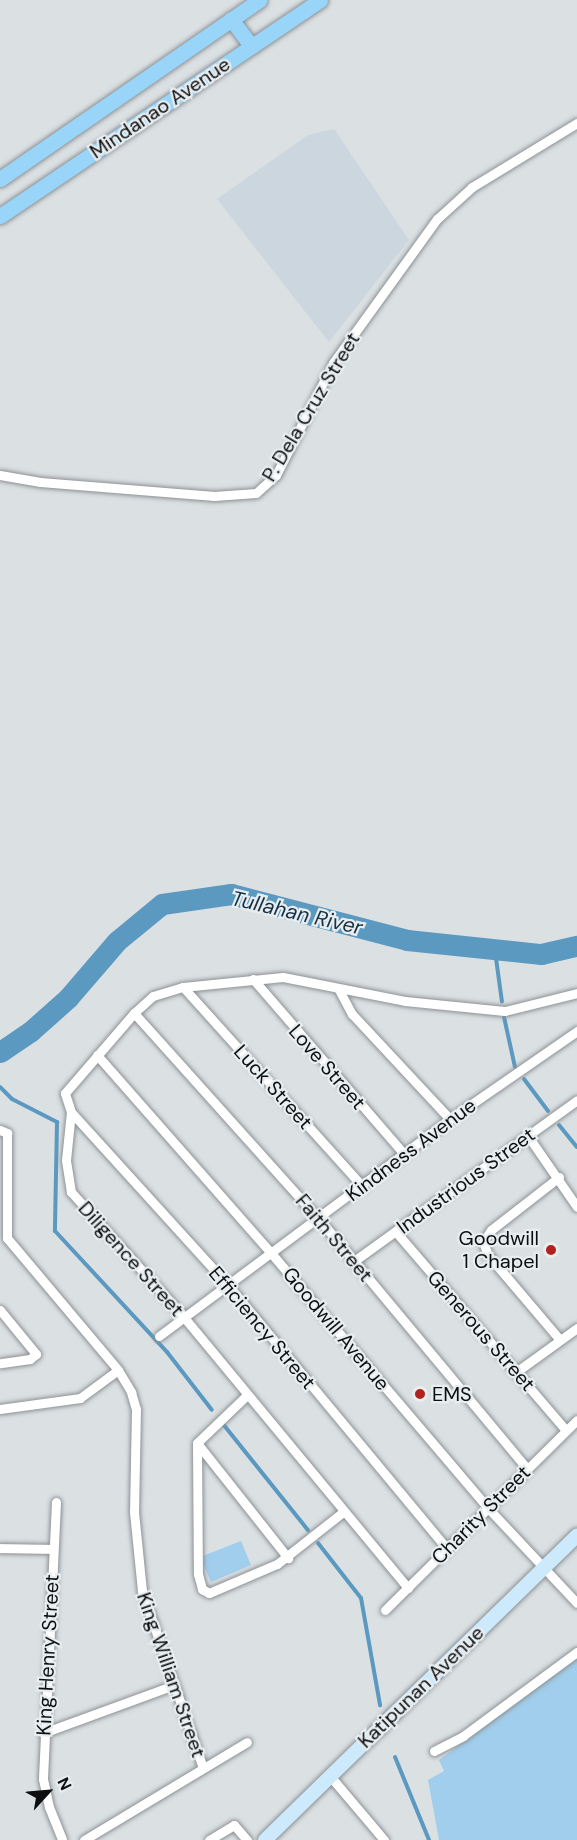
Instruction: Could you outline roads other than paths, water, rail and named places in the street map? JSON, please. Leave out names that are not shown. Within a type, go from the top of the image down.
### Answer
[{"type":"main road","name":"Mindanao Avenue","points":[[0,179],[259,0]]},
{"type":"main road","name":"Mindanao Avenue","points":[[0,216],[320,0]]},
{"type":"main road","points":[[231,19],[251,46]]},
{"type":"main road","name":"Katipunan Avenue","points":[[265,1840],[577,1535]]},
{"type":"street","name":"P. Dela Cruz Street","points":[[0,475],[181,494],[243,497],[256,493],[276,475],[333,363],[437,219],[472,187],[577,123]]},
{"type":"street","name":"Diligence Street","points":[[408,1588],[184,1317],[71,1192],[66,1160],[71,1112],[65,1093],[68,1084],[134,1013],[153,996],[183,987],[283,977],[405,1001],[496,1011],[577,993]]},
{"type":"street","name":"Love Street","points":[[253,979],[404,1154]]},
{"type":"street","name":"Luck Street","points":[[183,987],[363,1187]]},
{"type":"street","points":[[338,988],[352,1014],[450,1119]]},
{"type":"street","name":"Faith Street","points":[[134,1013],[319,1219],[527,1469]]},
{"type":"street","name":"Kindness Avenue","points":[[159,1336],[363,1187],[450,1119],[577,1030]]},
{"type":"street","name":"Goodwill Avenue","points":[[97,1055],[271,1252],[488,1508],[577,1603]]},
{"type":"street","name":"Industrious Street","points":[[354,1261],[577,1100]]},
{"type":"street","name":"Efficiency Street","points":[[71,1112],[228,1285],[447,1549]]},
{"type":"street","name":"King William Street","points":[[0,1130],[7,1134],[7,1238],[118,1370],[136,1409],[134,1512],[142,1591],[203,1768]]},
{"type":"street","points":[[528,1136],[559,1177],[577,1207]]},
{"type":"street","points":[[559,1177],[491,1230],[483,1242],[488,1255],[560,1340]]},
{"type":"street","name":"Generous Street","points":[[396,1232],[566,1430]]},
{"type":"street","points":[[0,1310],[36,1354],[30,1359],[0,1363]]},
{"type":"street","points":[[516,1372],[577,1328]]},
{"type":"street","points":[[0,1409],[80,1398],[118,1370]]},
{"type":"street","points":[[247,1395],[197,1443],[198,1574],[202,1589],[209,1593],[288,1558],[343,1512]]},
{"type":"street","name":"Charity Street","points":[[385,1610],[577,1420]]},
{"type":"street","points":[[197,1443],[288,1558]]},
{"type":"street","name":"King Henry Street","points":[[56,1502],[43,1732],[45,1792],[62,1840]]},
{"type":"street","points":[[0,1548],[53,1549]]},
{"type":"street","points":[[434,1751],[464,1736],[577,1652]]},
{"type":"street","points":[[43,1732],[174,1685]]},
{"type":"street","points":[[84,1840],[247,1742]]},
{"type":"street","points":[[330,1776],[384,1840]]},
{"type":"street","points":[[209,1840],[234,1825],[247,1840]]},
{"type":"waterway","name":"Tullahan River","points":[[0,1052],[31,1031],[68,998],[117,941],[162,904],[231,894],[407,940],[541,954],[577,946]]},
{"type":"waterway","points":[[495,951],[502,1002]]},
{"type":"waterway","points":[[504,1017],[515,1067]]},
{"type":"waterway","points":[[524,1079],[548,1111]]},
{"type":"waterway","points":[[0,1087],[12,1099],[57,1122],[55,1231],[167,1352],[212,1410]]},
{"type":"waterway","points":[[559,1125],[577,1147]]},
{"type":"waterway","points":[[223,1424],[308,1530]]},
{"type":"waterway","points":[[318,1543],[361,1598],[380,1705]]},
{"type":"waterway","points":[[395,1757],[429,1840]]},
{"type":"place","name":"Goodwill 1 Chapel","points":[[551,1250]]},
{"type":"place","name":"EMS","points":[[420,1394]]}]
